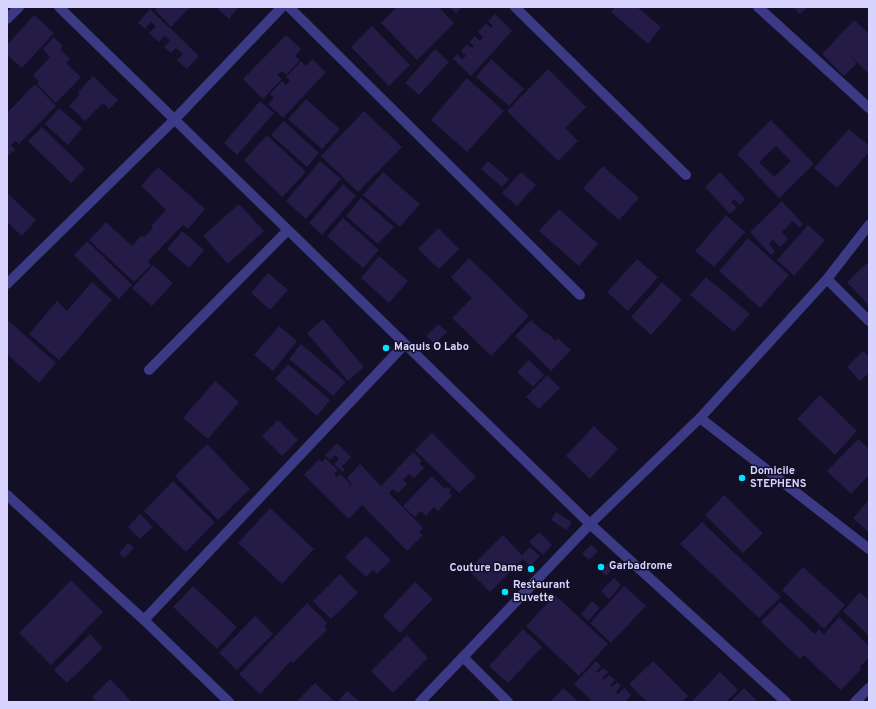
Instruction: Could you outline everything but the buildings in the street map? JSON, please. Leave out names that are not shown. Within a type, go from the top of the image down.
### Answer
[{"type":"street","points":[[7,19],[19,7]]},
{"type":"street","points":[[59,7],[590,524],[786,702]]},
{"type":"street","points":[[7,284],[174,120],[282,7]]},
{"type":"street","points":[[289,7],[580,295]]},
{"type":"street","points":[[515,7],[686,175]]},
{"type":"street","points":[[758,7],[869,108]]},
{"type":"street","points":[[420,702],[590,524],[700,418],[827,279],[869,226]]},
{"type":"street","points":[[149,370],[288,230]]},
{"type":"street","points":[[827,279],[869,322]]},
{"type":"street","points":[[144,620],[405,344]]},
{"type":"street","points":[[700,418],[869,549]]},
{"type":"street","points":[[7,495],[144,620],[229,702]]},
{"type":"street","points":[[463,657],[508,702]]},
{"type":"street","points":[[855,702],[869,688]]},
{"type":"place","name":"Maquis O Labo","points":[[386,348]]},
{"type":"place","name":"Domicile STEPHENS","points":[[742,478]]},
{"type":"place","name":"Garbadrome","points":[[601,567]]},
{"type":"place","name":"Couture Dame","points":[[531,569]]},
{"type":"place","name":"Restaurant Buvette","points":[[505,592]]}]
